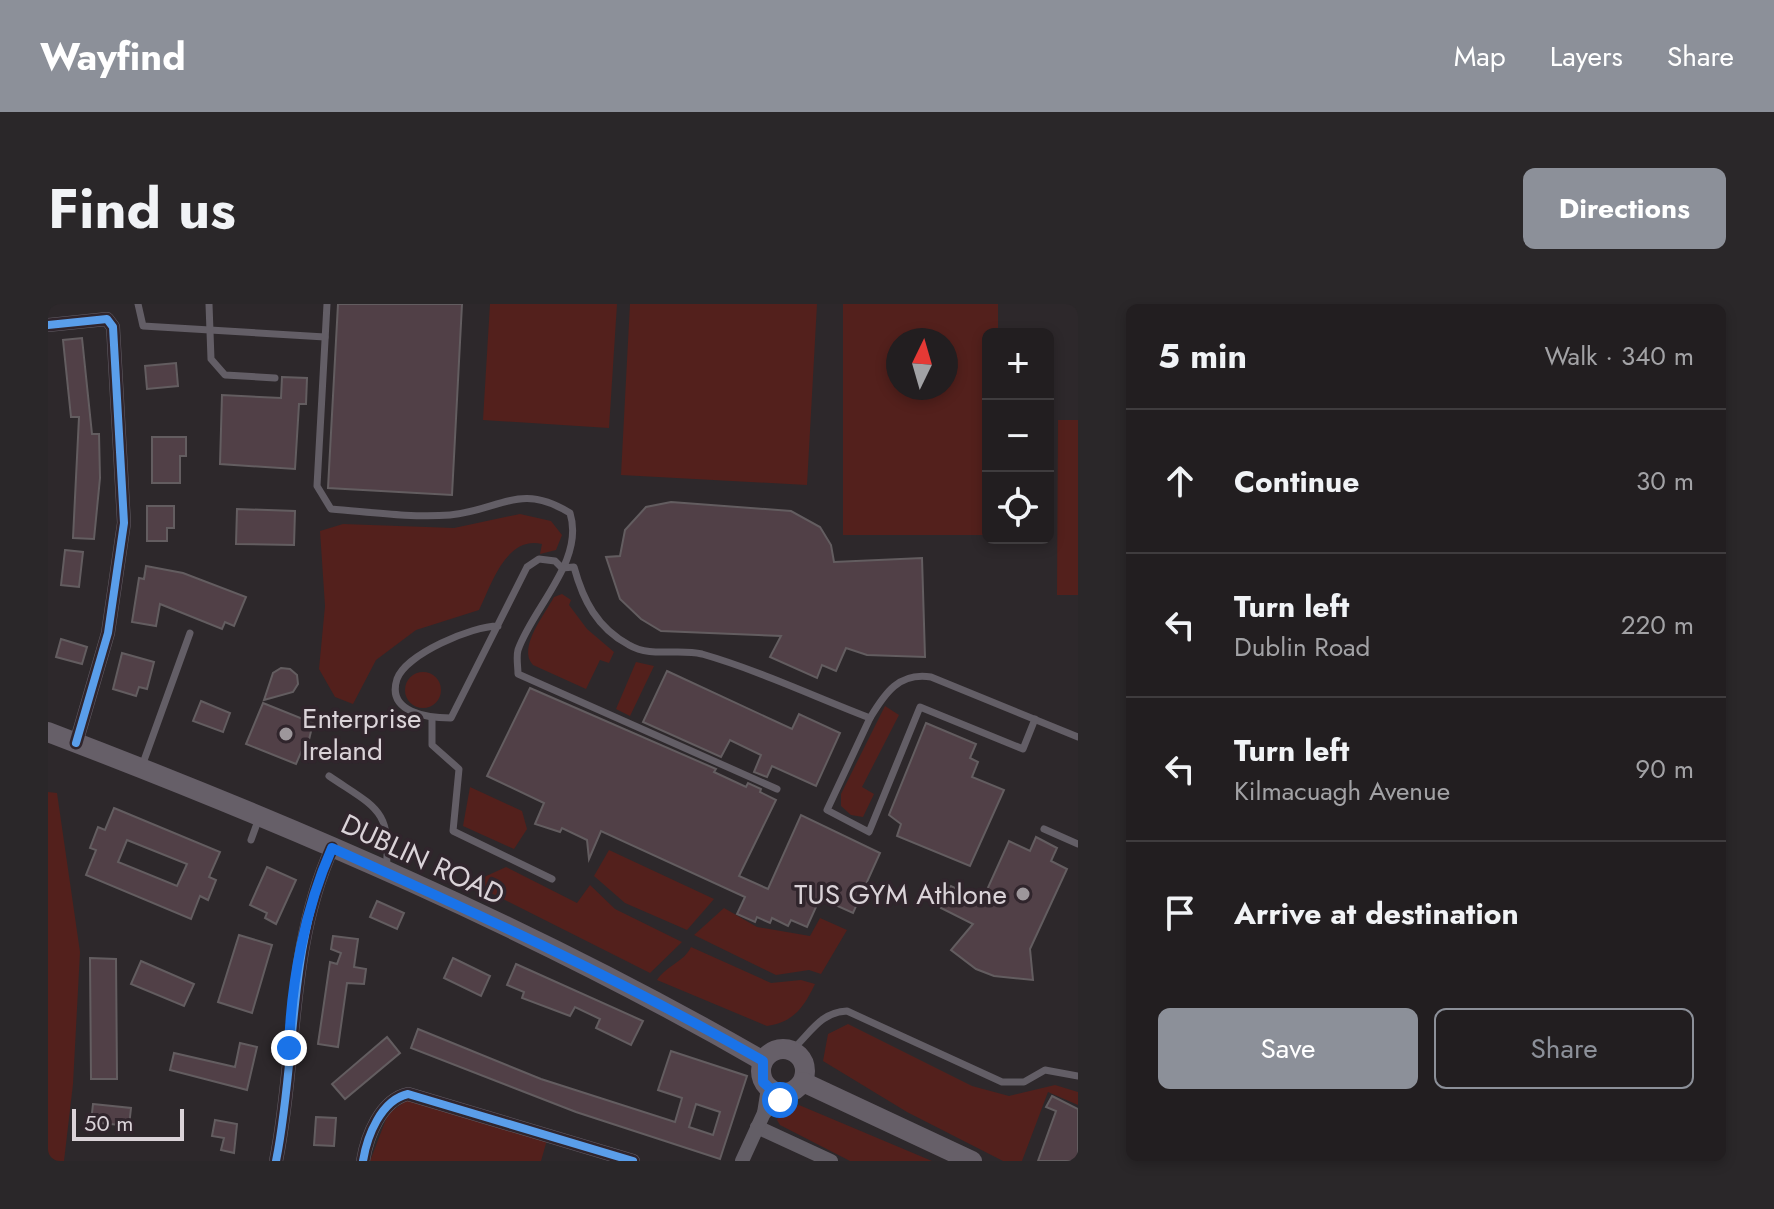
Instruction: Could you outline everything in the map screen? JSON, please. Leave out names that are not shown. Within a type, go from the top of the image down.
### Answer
[{"type":"main road","name":"DUBLIN ROAD","points":[[48,732],[332,848],[609,977],[763,1061]]},
{"type":"main road","points":[[786,1088],[802,1060],[791,1051],[772,1052],[763,1061],[761,1075],[786,1088],[972,1161]]},
{"type":"street","points":[[48,325],[107,319],[113,327],[114,337],[124,523],[108,633],[76,743]]},
{"type":"street","points":[[276,1161],[294,992],[310,913],[332,848]]},
{"type":"street","points":[[742,1161],[764,1113],[786,1088]]},
{"type":"street","points":[[363,1161],[372,1130],[384,1110],[398,1097],[415,1094],[633,1161]]},
{"type":"street","points":[[757,1127],[831,1161]]},
{"type":"lane","points":[[138,304],[143,326],[325,337]]},
{"type":"lane","points":[[209,304],[211,359],[225,375],[275,378]]},
{"type":"lane","points":[[327,304],[317,486],[331,509],[452,515],[513,499],[544,498],[570,513],[574,527],[562,568],[517,651],[518,674],[777,789]]},
{"type":"lane","points":[[498,626],[457,634],[403,670],[397,680],[396,694],[416,716],[451,718],[498,626],[527,567],[539,559],[555,561],[562,568],[574,567],[582,599],[603,625],[629,646],[655,652],[699,653],[870,718]]},
{"type":"lane","points":[[141,768],[190,633]]},
{"type":"lane","points":[[1035,719],[1023,749],[920,707],[869,832],[827,810],[870,718],[894,684],[915,674],[931,677],[1035,719],[1078,737]]},
{"type":"lane","points":[[432,718],[432,745],[459,769],[453,831],[552,879]]},
{"type":"lane","points":[[329,776],[374,806],[388,826],[386,873]]},
{"type":"lane","points":[[251,840],[259,816]]},
{"type":"lane","points":[[1044,829],[1078,844]]},
{"type":"lane","points":[[791,1051],[817,1022],[834,1011],[847,1011],[1002,1082],[1024,1082],[1045,1070],[1078,1076]]},
{"type":"shaded area","points":[[490,304],[617,304],[609,428],[483,420]]},
{"type":"shaded area","points":[[630,304],[817,304],[807,485],[621,475]]},
{"type":"shaded area","points":[[843,304],[998,304],[998,328],[982,328],[982,535],[843,535]]},
{"type":"shaded area","points":[[1058,420],[1078,420],[1078,595],[1057,595]]},
{"type":"shaded area","points":[[520,514],[551,521],[562,535],[556,550],[540,554],[542,544],[529,543],[519,547],[495,575],[479,610],[416,630],[376,660],[353,704],[335,697],[319,669],[325,606],[320,531],[343,524],[454,528]]},
{"type":"shaded area","points":[[562,594],[571,600],[569,605],[587,629],[614,652],[609,663],[600,660],[586,689],[533,665],[529,658],[528,650],[534,631],[554,597]]},
{"type":"shaded area","points":[[636,662],[654,666],[630,716],[616,709]]},
{"type":"shaded area","points":[[423,672],[435,678],[441,690],[435,702],[423,708],[411,702],[405,690],[411,678]]},
{"type":"shaded area","points":[[885,706],[899,715],[862,787],[874,794],[863,817],[851,815],[841,806],[841,794]]},
{"type":"shaded area","points":[[470,787],[522,811],[527,829],[514,849],[463,826]]},
{"type":"shaded area","points":[[48,792],[57,793],[80,952],[73,1084],[64,1161],[48,1161]]},
{"type":"shaded area","points":[[609,850],[714,899],[687,930],[625,903],[594,876]]},
{"type":"shaded area","points":[[506,867],[577,903],[590,885],[615,909],[682,942],[650,973],[471,883]]},
{"type":"shaded area","points":[[724,908],[757,927],[810,936],[820,918],[847,930],[821,974],[809,970],[776,975],[694,935]]},
{"type":"shaded area","points":[[691,947],[771,983],[801,980],[815,984],[797,1012],[784,1021],[767,1026],[657,980]]},
{"type":"shaded area","points":[[848,1024],[972,1086],[1009,1096],[1055,1085],[1078,1092],[1078,1105],[1048,1092],[1022,1161],[1003,1161],[907,1112],[823,1061],[828,1034]]},
{"type":"shaded area","points":[[407,1100],[547,1140],[541,1161],[370,1161],[388,1114]]},
{"type":"shaded area","points":[[799,1105],[932,1161],[850,1161],[780,1125],[777,1120],[781,1112]]},
{"type":"building","points":[[338,304],[462,304],[452,495],[328,488]]},
{"type":"building","points":[[82,338],[92,434],[99,434],[100,478],[94,539],[73,538],[79,417],[71,417],[63,340]]},
{"type":"building","points":[[176,363],[178,386],[147,389],[145,366]]},
{"type":"building","points":[[282,377],[307,378],[306,404],[299,404],[295,469],[220,464],[222,395],[281,398]]},
{"type":"building","points":[[152,437],[186,437],[186,456],[180,456],[180,483],[152,483]]},
{"type":"building","points":[[671,502],[791,511],[820,527],[831,545],[834,562],[922,558],[925,657],[867,655],[846,648],[836,671],[822,665],[817,678],[770,657],[781,636],[661,631],[641,619],[620,599],[606,557],[620,556],[625,530],[646,507]]},
{"type":"building","points":[[147,506],[174,506],[174,528],[167,528],[167,541],[147,541]]},
{"type":"building","points":[[237,509],[295,511],[294,545],[236,544]]},
{"type":"building","points":[[65,550],[83,552],[79,587],[61,585]]},
{"type":"building","points":[[146,566],[183,573],[246,597],[234,626],[225,622],[222,629],[160,604],[156,626],[132,622],[139,578],[144,579]]},
{"type":"building","points":[[61,639],[87,647],[82,664],[56,657]]},
{"type":"building","points":[[122,653],[154,662],[147,689],[139,687],[136,696],[113,689]]},
{"type":"building","points":[[281,668],[290,669],[297,675],[298,684],[293,692],[264,700],[273,673]]},
{"type":"building","points":[[667,671],[792,729],[799,714],[840,733],[816,786],[772,766],[767,777],[754,772],[761,755],[730,740],[721,757],[643,722]]},
{"type":"building","points":[[530,688],[716,769],[714,772],[746,787],[748,783],[776,800],[739,876],[768,889],[801,815],[880,853],[853,913],[820,898],[807,927],[791,920],[788,926],[772,918],[770,923],[757,917],[755,922],[737,914],[745,897],[601,831],[589,859],[587,840],[562,828],[560,832],[535,824],[544,803],[487,776]]},
{"type":"building","points":[[201,701],[230,713],[223,732],[193,721]]},
{"type":"building","points":[[263,703],[313,723],[306,752],[302,750],[296,764],[246,744]]},
{"type":"building","points":[[926,723],[976,744],[970,758],[978,762],[972,777],[1004,790],[970,866],[897,836],[901,824],[889,815]]},
{"type":"building","points":[[114,808],[220,852],[209,877],[216,880],[208,900],[200,896],[191,919],[86,875],[96,850],[90,848],[98,827],[105,830]],"holes":[[[127,840],[187,864],[177,886],[118,862]]]},
{"type":"building","points":[[1036,837],[1057,848],[1051,861],[1067,869],[1030,949],[1033,980],[994,976],[976,969],[951,950],[973,924],[941,908],[951,886],[982,901],[1009,841],[1030,851]]},
{"type":"building","points":[[267,867],[296,880],[276,924],[265,918],[267,913],[250,905]]},
{"type":"building","points":[[377,901],[404,913],[397,929],[370,917]]},
{"type":"building","points":[[239,935],[272,945],[252,1013],[218,1002]]},
{"type":"building","points":[[333,936],[358,939],[354,967],[366,969],[364,984],[347,983],[338,1047],[318,1044],[330,962],[337,964],[341,953],[331,949]]},
{"type":"building","points":[[90,958],[116,959],[117,1079],[91,1079]]},
{"type":"building","points":[[453,958],[490,976],[481,996],[444,978]]},
{"type":"building","points":[[141,961],[194,984],[184,1006],[131,984]]},
{"type":"building","points":[[516,964],[643,1021],[631,1045],[596,1028],[600,1019],[575,1007],[570,1016],[522,998],[524,992],[507,985]]},
{"type":"building","points":[[418,1029],[541,1079],[675,1122],[682,1098],[658,1090],[671,1051],[747,1076],[720,1159],[576,1112],[411,1048]],"holes":[[[696,1104],[720,1112],[713,1135],[689,1127]]]},
{"type":"building","points":[[387,1037],[400,1053],[345,1099],[332,1084]]},
{"type":"building","points":[[240,1043],[257,1047],[247,1090],[170,1070],[174,1053],[235,1067]]},
{"type":"building","points":[[1052,1096],[1078,1109],[1078,1161],[1038,1161],[1056,1111],[1046,1107]]},
{"type":"building","points":[[93,1104],[131,1108],[129,1126],[91,1122]]},
{"type":"building","points":[[316,1117],[336,1118],[334,1146],[314,1145]]},
{"type":"building","points":[[215,1120],[237,1124],[234,1153],[221,1150],[224,1138],[212,1136]]},
{"type":"cycle path","points":[[48,325],[107,319],[113,327],[124,523],[108,633],[76,743]]},
{"type":"cycle path","points":[[276,1161],[307,924],[332,848]]},
{"type":"cycle path","points":[[363,1161],[372,1130],[383,1111],[390,1103],[408,1094],[633,1161]]},
{"type":"place","name":"Enterprise Ireland","points":[[286,734]]},
{"type":"place","name":"TUS GYM Athlone","points":[[1023,894]]},
{"type":"route","points":[[289,1048],[294,992],[310,913],[332,848],[544,945],[713,1032],[763,1061],[763,1082],[774,1092],[787,1093],[780,1100]]}]
